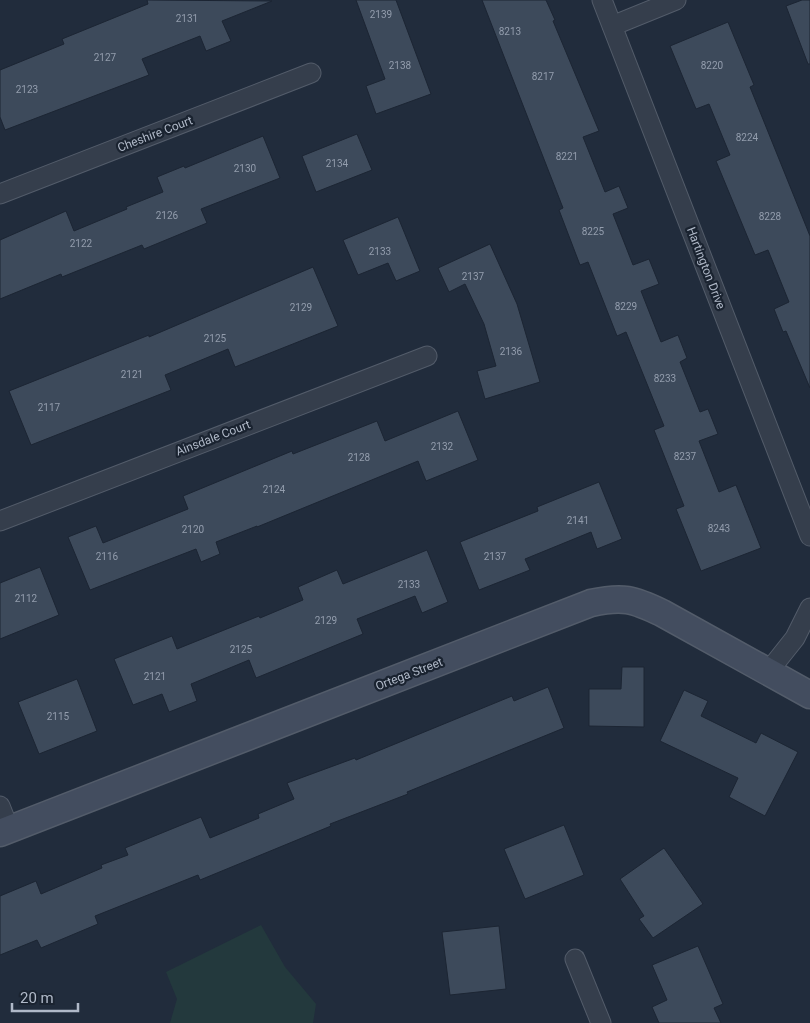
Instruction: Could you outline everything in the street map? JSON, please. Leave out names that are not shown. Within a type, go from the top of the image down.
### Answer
[{"type":"street","name":"Hartington Drive","points":[[602,0],[810,536]]},
{"type":"street","points":[[612,26],[676,0]]},
{"type":"street","name":"Cheshire Court","points":[[0,194],[311,73]]},
{"type":"street","name":"Ainsdale Court","points":[[0,521],[427,356]]},
{"type":"street","name":"Ortega Street","points":[[3,823],[591,603],[612,598],[638,602],[662,613],[810,695]]},
{"type":"street","points":[[768,672],[795,638],[810,608]]},
{"type":"street","points":[[575,959],[601,1023]]},
{"type":"green space","points":[[261,925],[285,967],[316,1004],[313,1023],[170,1023],[177,999],[166,972]]},
{"type":"building","points":[[147,0],[272,1],[222,21],[231,41],[206,51],[200,36],[142,59],[149,75],[5,130],[0,117],[0,70],[64,44],[62,39],[148,4]]},
{"type":"building","points":[[356,0],[396,0],[431,94],[376,114],[366,86],[385,79]]},
{"type":"building","points":[[482,0],[546,0],[599,131],[583,137],[605,192],[619,186],[628,208],[613,214],[633,265],[649,259],[659,284],[641,291],[661,342],[678,335],[687,358],[680,362],[700,412],[708,409],[718,434],[699,441],[719,492],[736,485],[761,548],[701,571],[676,509],[684,506],[654,430],[664,426],[626,332],[617,336],[588,262],[580,265],[559,210],[563,208]]},
{"type":"building","points":[[802,0],[810,0],[810,64],[808,64],[786,6]]},
{"type":"building","points":[[728,22],[754,85],[750,87],[810,236],[810,388],[786,331],[783,332],[774,309],[789,302],[768,250],[755,255],[716,161],[730,155],[709,104],[696,109],[670,46]]},
{"type":"building","points":[[357,134],[372,170],[316,192],[302,156]]},
{"type":"building","points":[[263,136],[280,178],[201,209],[207,223],[144,249],[142,245],[62,277],[61,274],[0,299],[0,240],[66,211],[74,231],[163,192],[157,177],[184,166],[185,168]]},
{"type":"building","points":[[398,217],[420,271],[396,281],[388,263],[358,275],[343,240]]},
{"type":"building","points":[[490,244],[517,304],[540,382],[485,399],[477,371],[496,366],[484,324],[465,284],[449,292],[438,268]]},
{"type":"building","points":[[313,267],[338,326],[235,367],[228,349],[165,375],[171,390],[31,445],[9,391],[149,335],[149,337]]},
{"type":"building","points":[[458,411],[478,460],[426,481],[418,461],[216,542],[220,554],[201,562],[196,549],[90,590],[68,537],[96,526],[103,543],[188,509],[183,496],[292,451],[293,454],[377,421],[385,441]]},
{"type":"building","points":[[599,482],[622,539],[597,549],[591,532],[525,559],[530,570],[479,590],[460,542],[538,511],[537,507]]},
{"type":"building","points":[[427,550],[448,602],[422,613],[415,596],[357,619],[363,634],[256,678],[249,660],[191,684],[197,701],[169,712],[162,694],[133,705],[114,659],[172,636],[177,649],[303,600],[298,587],[337,570],[343,584]]},
{"type":"building","points":[[40,567],[59,615],[0,639],[0,583]]},
{"type":"building","points":[[622,667],[644,667],[644,727],[589,726],[589,689],[621,689]]},
{"type":"building","points":[[77,679],[97,731],[39,754],[18,702]]},
{"type":"building","points":[[548,687],[564,728],[407,792],[408,794],[330,824],[331,826],[200,880],[198,875],[95,916],[98,924],[41,948],[37,940],[0,955],[0,896],[36,881],[41,894],[102,868],[101,865],[128,855],[125,848],[201,817],[210,838],[259,818],[258,814],[294,799],[287,783],[355,758],[356,760],[512,696],[514,701]]},
{"type":"building","points":[[684,690],[708,701],[701,716],[756,743],[761,733],[798,752],[765,816],[729,797],[738,778],[660,741]]},
{"type":"building","points":[[564,825],[584,875],[525,899],[504,849]]},
{"type":"building","points":[[664,848],[703,904],[653,938],[639,919],[644,916],[620,879]]},
{"type":"building","points":[[499,926],[506,989],[450,995],[442,932]]},
{"type":"building","points":[[698,946],[723,1004],[714,1008],[721,1023],[659,1023],[652,1007],[667,1000],[652,965]]}]
